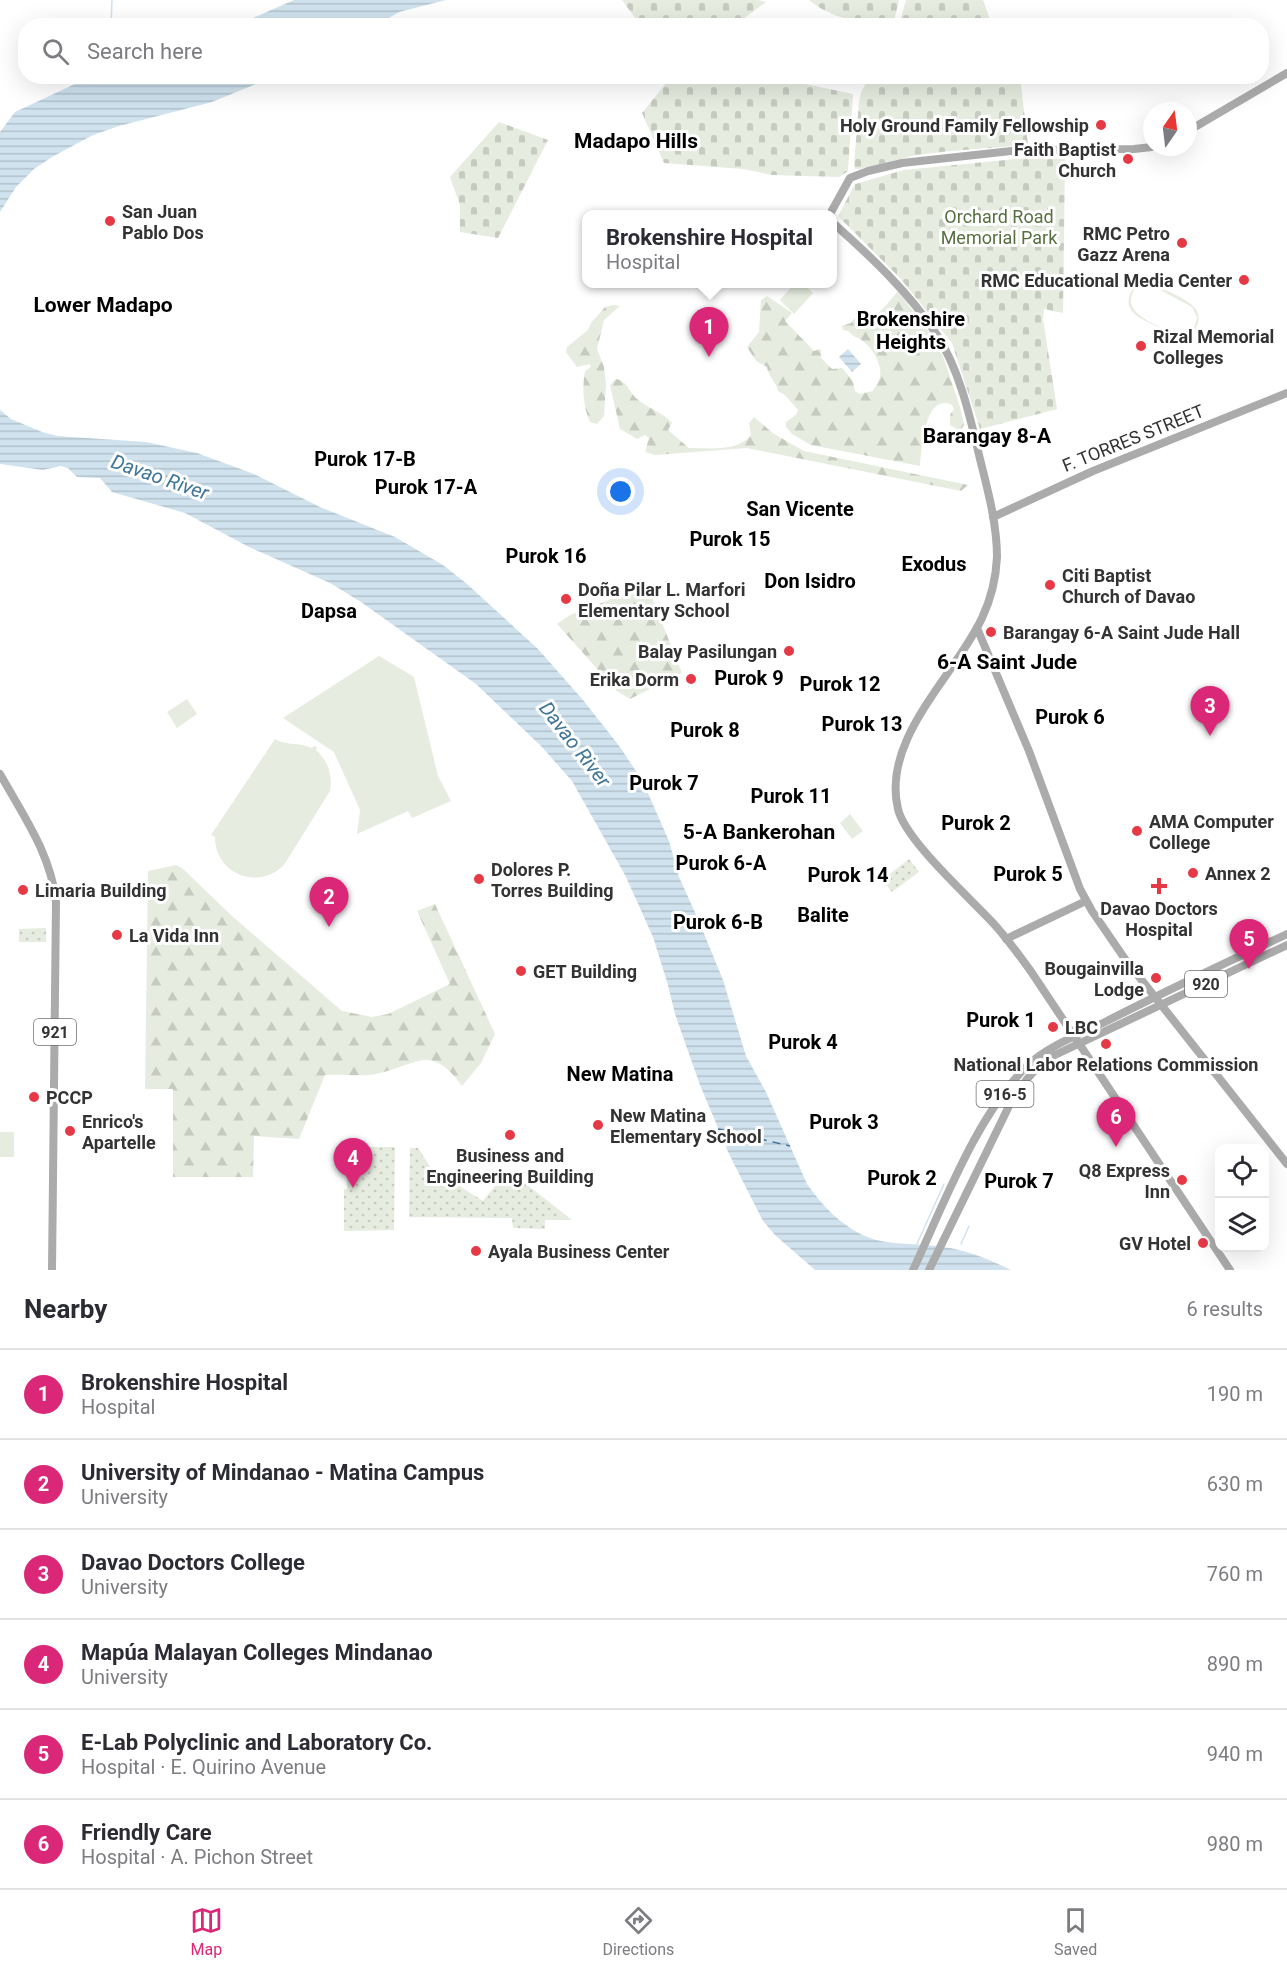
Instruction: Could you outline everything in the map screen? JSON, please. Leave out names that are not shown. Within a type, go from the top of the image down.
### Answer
[{"type":"main road","points":[[1269,84],[1287,73]]},
{"type":"main road","points":[[1197,126],[1268,84]]},
{"type":"main road","points":[[832,210],[845,185],[853,176],[902,163],[1020,150],[1143,148]]},
{"type":"main road","points":[[837,227],[902,290],[944,347],[972,427],[993,517],[996,548],[995,579],[988,603],[977,628],[934,692],[908,737],[900,763],[896,798],[900,817],[917,842],[1006,939],[1077,1040],[1230,1270]]},
{"type":"main road","name":"F. TORRES STREET","points":[[993,517],[1093,471],[1287,393]]},
{"type":"main road","points":[[977,628],[1029,752],[1086,902],[1125,959],[1287,1164]]},
{"type":"main road","name":"921","points":[[0,774],[41,847],[55,887],[52,1270]]},
{"type":"main road","points":[[1006,939],[1086,902]]},
{"type":"main road","name":"920","points":[[1077,1040],[1155,996],[1287,934]]},
{"type":"main road","name":"920","points":[[1077,1040],[1161,1005],[1287,945]]},
{"type":"main road","name":"916-5","points":[[913,1270],[958,1173],[984,1124],[1008,1090],[1025,1069],[1050,1049],[1077,1040]]},
{"type":"main road","name":"916-5","points":[[930,1270],[1010,1104],[1023,1084],[1049,1059],[1077,1040]]},
{"type":"green space","points":[[622,0],[759,0],[766,2],[744,18],[635,18]]},
{"type":"green space","points":[[809,0],[899,0],[895,18],[844,18]]},
{"type":"green space","points":[[906,0],[983,0],[989,18],[901,18]]},
{"type":"green space","points":[[665,84],[805,84],[853,94],[848,171],[839,177],[772,175],[743,169],[664,163],[642,113]]},
{"type":"green space","points":[[866,84],[1021,84],[1028,145],[917,155],[855,169],[859,101]]},
{"type":"green space","points":[[499,122],[548,140],[498,238],[460,232],[460,205],[450,177]]},
{"type":"green space","name":"Orchard Road Memorial Park","points":[[1036,157],[1065,158],[1063,313],[1044,309],[1043,319],[1057,409],[980,429],[952,343],[900,278],[838,216],[855,184],[904,170]]},
{"type":"green space","points":[[1141,283],[1146,284],[1161,288],[1195,308],[1199,317],[1198,323],[1190,335],[1176,336],[1133,313],[1129,297],[1132,290]],"holes":[[[1142,285],[1153,286],[1192,307],[1197,317],[1191,330],[1178,335],[1148,321],[1135,311],[1131,299],[1134,290]]]},
{"type":"green space","points":[[790,288],[807,288],[813,293],[794,314],[780,300]]},
{"type":"green space","points":[[898,291],[931,335],[943,356],[960,407],[964,425],[962,428],[958,430],[950,425],[950,415],[954,409],[952,405],[943,403],[935,407],[926,425],[920,466],[811,445],[792,434],[786,427],[786,422],[796,415],[798,410],[785,395],[778,391],[767,367],[756,361],[747,347],[759,332],[761,300],[767,296],[792,313],[785,321],[814,351],[821,349],[821,358],[832,369],[842,368],[853,381],[855,391],[859,394],[873,391],[880,377],[879,365],[870,348],[848,331],[843,330],[842,326],[851,323],[857,315],[863,318],[874,316]]},
{"type":"green space","points":[[620,306],[604,320],[597,349],[604,367],[606,385],[604,416],[597,424],[590,422],[584,397],[585,371],[591,367],[590,364],[577,367],[566,352],[567,347],[588,330],[605,307]]},
{"type":"green space","points":[[616,379],[625,384],[640,402],[668,419],[672,423],[668,430],[689,448],[722,448],[738,444],[751,435],[749,423],[754,417],[774,434],[804,451],[968,485],[961,491],[747,448],[655,455],[645,452],[649,438],[645,435],[637,439],[620,429],[610,385]]},
{"type":"green space","points":[[647,585],[682,673],[630,699],[617,691],[557,624],[570,615]]},
{"type":"green space","points":[[379,656],[414,677],[438,776],[451,801],[412,818],[408,811],[357,834],[360,810],[334,752],[283,718]]},
{"type":"green space","points":[[187,699],[197,714],[177,728],[167,712]]},
{"type":"green space","points":[[275,739],[284,743],[317,747],[316,750],[329,769],[330,791],[284,865],[274,873],[262,877],[240,875],[222,861],[215,837],[211,835]]},
{"type":"green space","points":[[850,814],[863,831],[852,839],[840,823]]},
{"type":"green space","points":[[909,859],[919,872],[892,892],[882,880]]},
{"type":"green space","points":[[176,865],[342,1011],[372,1017],[388,1014],[450,984],[417,911],[435,904],[495,1034],[481,1063],[462,1086],[451,1072],[432,1060],[413,1062],[370,1075],[325,1075],[299,1139],[254,1136],[253,1177],[173,1177],[173,1089],[145,1089],[148,871]]},
{"type":"green space","points":[[46,928],[46,942],[19,942],[19,929]]},
{"type":"green space","points":[[0,1132],[14,1132],[14,1157],[0,1157]]},
{"type":"green space","points":[[344,1147],[395,1147],[394,1230],[344,1231],[347,1149]]},
{"type":"green space","points":[[410,1148],[418,1148],[431,1168],[483,1201],[508,1170],[572,1220],[545,1220],[545,1229],[513,1228],[512,1218],[409,1217]]},
{"type":"water","points":[[294,0],[446,0],[399,12],[389,18],[253,18]]},
{"type":"water","points":[[75,84],[256,84],[212,102],[93,135],[34,169],[16,187],[0,212],[0,132],[15,112]]},
{"type":"water","points":[[848,349],[861,364],[852,372],[839,357]]},
{"type":"water","name":"Davao River","points":[[0,410],[11,419],[57,436],[146,442],[197,453],[254,474],[320,507],[395,537],[443,565],[467,584],[538,649],[583,700],[620,747],[643,782],[669,841],[679,877],[723,980],[746,1056],[766,1092],[807,1184],[814,1194],[831,1213],[862,1235],[886,1242],[959,1250],[1011,1270],[815,1270],[775,1235],[763,1221],[729,1154],[700,1085],[675,1014],[653,937],[625,875],[572,781],[542,747],[476,684],[361,602],[330,583],[249,547],[185,513],[112,492],[100,478],[77,477],[68,468],[61,466],[43,470],[0,464]]},
{"type":"waterway","points":[[111,18],[112,0]]},
{"type":"waterway","points":[[916,1246],[944,1184]]},
{"type":"waterway","points":[[961,1244],[969,1226]]},
{"type":"ferry route","points":[[718,1129],[790,1146]]},
{"type":"place","name":"Holy Ground Family Fellowship","points":[[1101,125]]},
{"type":"place","name":"Faith Baptist Church","points":[[1128,159]]},
{"type":"place","name":"San Juan Pablo Dos","points":[[110,221]]},
{"type":"place","name":"RMC Petro Gazz Arena","points":[[1182,243]]},
{"type":"place","name":"RMC Educational Media Center","points":[[1244,280]]},
{"type":"place","name":"Rizal Memorial Colleges","points":[[1141,346]]},
{"type":"place","name":"Brokenshire Hospital","points":[[709,357]]},
{"type":"place","name":"Citi Baptist Church of Davao","points":[[1050,585]]},
{"type":"place","name":"Doña Pilar L. Marfori Elementary School","points":[[566,599]]},
{"type":"place","name":"Barangay 6-A Saint Jude Hall","points":[[991,632]]},
{"type":"place","name":"Balay Pasilungan","points":[[789,651]]},
{"type":"place","name":"Erika Dorm","points":[[691,679]]},
{"type":"place","name":"Davao Doctors College","points":[[1210,736]]},
{"type":"place","name":"AMA Computer College","points":[[1137,831]]},
{"type":"place","name":"Annex 2","points":[[1193,873]]},
{"type":"place","name":"Dolores P. Torres Building","points":[[479,879]]},
{"type":"place","name":"Davao Doctors Hospital","points":[[1159,886]]},
{"type":"place","name":"Limaria Building","points":[[23,890]]},
{"type":"place","name":"University of Mindanao - Matina Campus","points":[[329,927]]},
{"type":"place","name":"La Vida Inn","points":[[117,935]]},
{"type":"place","name":"E-Lab Polyclinic and Laboratory Co.","points":[[1249,969]]},
{"type":"place","name":"GET Building","points":[[521,971]]},
{"type":"place","name":"Bougainvilla Lodge","points":[[1156,978]]},
{"type":"place","name":"LBC","points":[[1053,1027]]},
{"type":"place","name":"National Labor Relations Commission","points":[[1106,1044]]},
{"type":"place","name":"PCCP","points":[[34,1097]]},
{"type":"place","name":"New Matina Elementary School","points":[[598,1125]]},
{"type":"place","name":"Enrico's Apartelle","points":[[70,1131]]},
{"type":"place","name":"Business and Engineering Building","points":[[510,1135]]},
{"type":"place","name":"Friendly Care","points":[[1116,1147]]},
{"type":"place","name":"Q8 Express Inn","points":[[1182,1180]]},
{"type":"place","name":"Mapúa Malayan Colleges Mindanao","points":[[353,1188]]},
{"type":"place","name":"GV Hotel","points":[[1203,1243]]},
{"type":"place","name":"Ayala Business Center","points":[[476,1251]]},
{"type":"district","name":"Madapo Hills","points":[[636,141]]},
{"type":"district","name":"Lower Madapo","points":[[103,305]]},
{"type":"district","name":"Brokenshire Heights","points":[[911,330]]},
{"type":"district","name":"Barangay 8-A","points":[[987,436]]},
{"type":"district","name":"Purok 17-B","points":[[365,459]]},
{"type":"district","name":"Purok 17-A","points":[[426,487]]},
{"type":"district","name":"San Vicente","points":[[800,509]]},
{"type":"district","name":"Purok 15","points":[[730,539]]},
{"type":"district","name":"Purok 16","points":[[546,556]]},
{"type":"district","name":"Exodus","points":[[934,564]]},
{"type":"district","name":"Don Isidro","points":[[810,581]]},
{"type":"district","name":"Dapsa","points":[[329,611]]},
{"type":"district","name":"6-A Saint Jude","points":[[1007,662]]},
{"type":"district","name":"Purok 9","points":[[749,678]]},
{"type":"district","name":"Purok 12","points":[[840,684]]},
{"type":"district","name":"Purok 6","points":[[1070,717]]},
{"type":"district","name":"Purok 13","points":[[862,724]]},
{"type":"district","name":"Purok 8","points":[[705,730]]},
{"type":"district","name":"Purok 7","points":[[664,783]]},
{"type":"district","name":"Purok 11","points":[[791,796]]},
{"type":"district","name":"Purok 2","points":[[976,823]]},
{"type":"district","name":"5-A Bankerohan","points":[[759,832]]},
{"type":"district","name":"Purok 6-A","points":[[721,863]]},
{"type":"district","name":"Purok 5","points":[[1028,874]]},
{"type":"district","name":"Purok 14","points":[[848,875]]},
{"type":"district","name":"Balite","points":[[823,915]]},
{"type":"district","name":"Purok 6-B","points":[[718,922]]},
{"type":"district","name":"Purok 1","points":[[1001,1020]]},
{"type":"district","name":"Purok 4","points":[[803,1042]]},
{"type":"district","name":"New Matina","points":[[620,1074]]},
{"type":"district","name":"Purok 3","points":[[844,1122]]},
{"type":"district","name":"Purok 2","points":[[902,1178]]},
{"type":"district","name":"Purok 7","points":[[1019,1181]]}]
